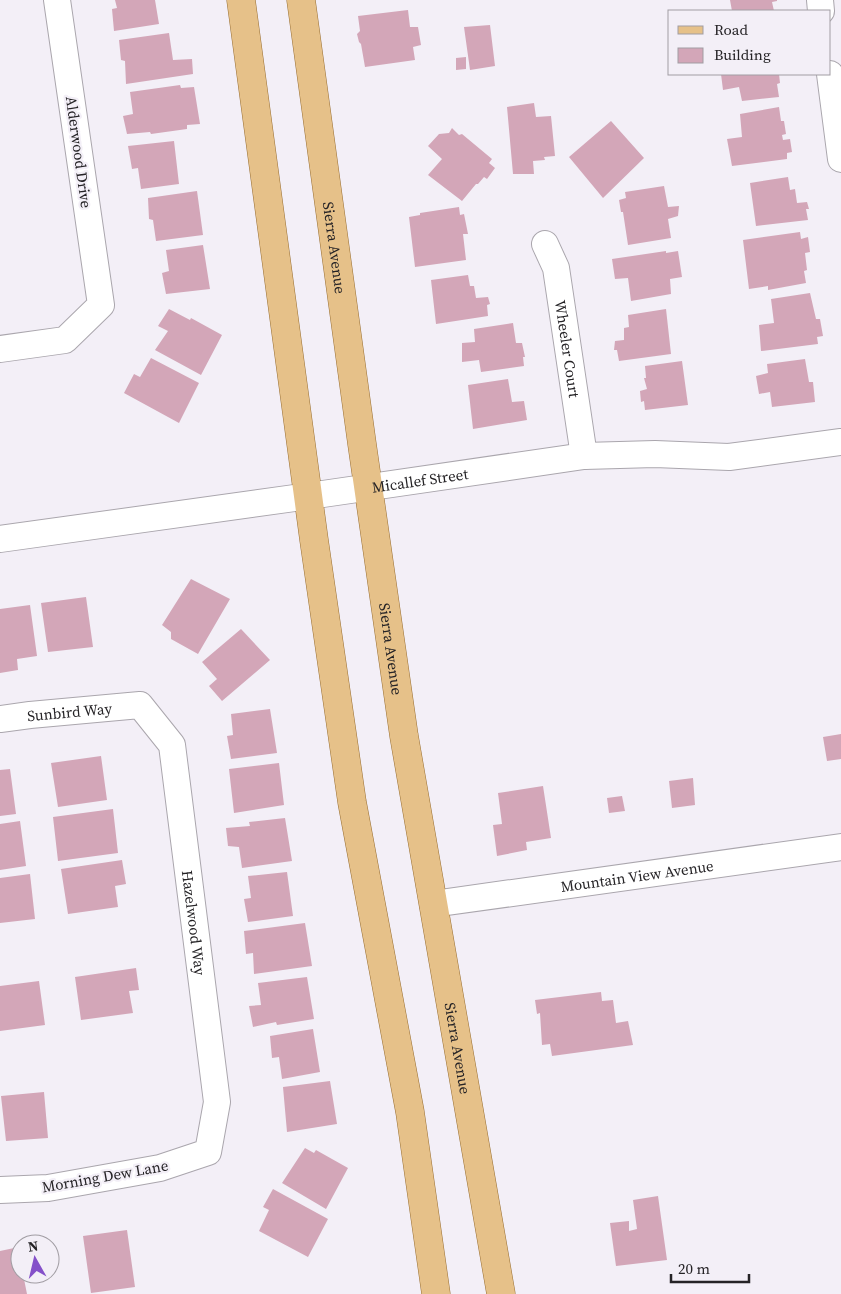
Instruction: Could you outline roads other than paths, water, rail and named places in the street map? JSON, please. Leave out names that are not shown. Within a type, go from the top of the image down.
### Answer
[{"type":"main road","points":[[241,0],[352,802],[410,1112],[436,1294]]},
{"type":"main road","name":"Sierra Avenue","points":[[301,0],[404,736],[501,1294]]},
{"type":"street","name":"Alderwood Drive","points":[[0,349],[65,340],[101,305],[57,0]]},
{"type":"street","points":[[830,75],[841,156]]},
{"type":"street","name":"Wheeler Court","points":[[545,244],[556,268],[584,456]]},
{"type":"street","name":"Micallef Street","points":[[0,539],[584,456],[655,454],[729,457],[841,442]]},
{"type":"street","name":"Sunbird Way","points":[[0,719],[30,714],[140,705]]},
{"type":"street","name":"Hazelwood Way","points":[[140,705],[172,745],[217,1102],[208,1152]]},
{"type":"street","name":"Mountain View Avenue","points":[[433,904],[841,846]]},
{"type":"street","name":"Morning Dew Lane","points":[[0,1190],[48,1188],[160,1168],[208,1152]]}]
